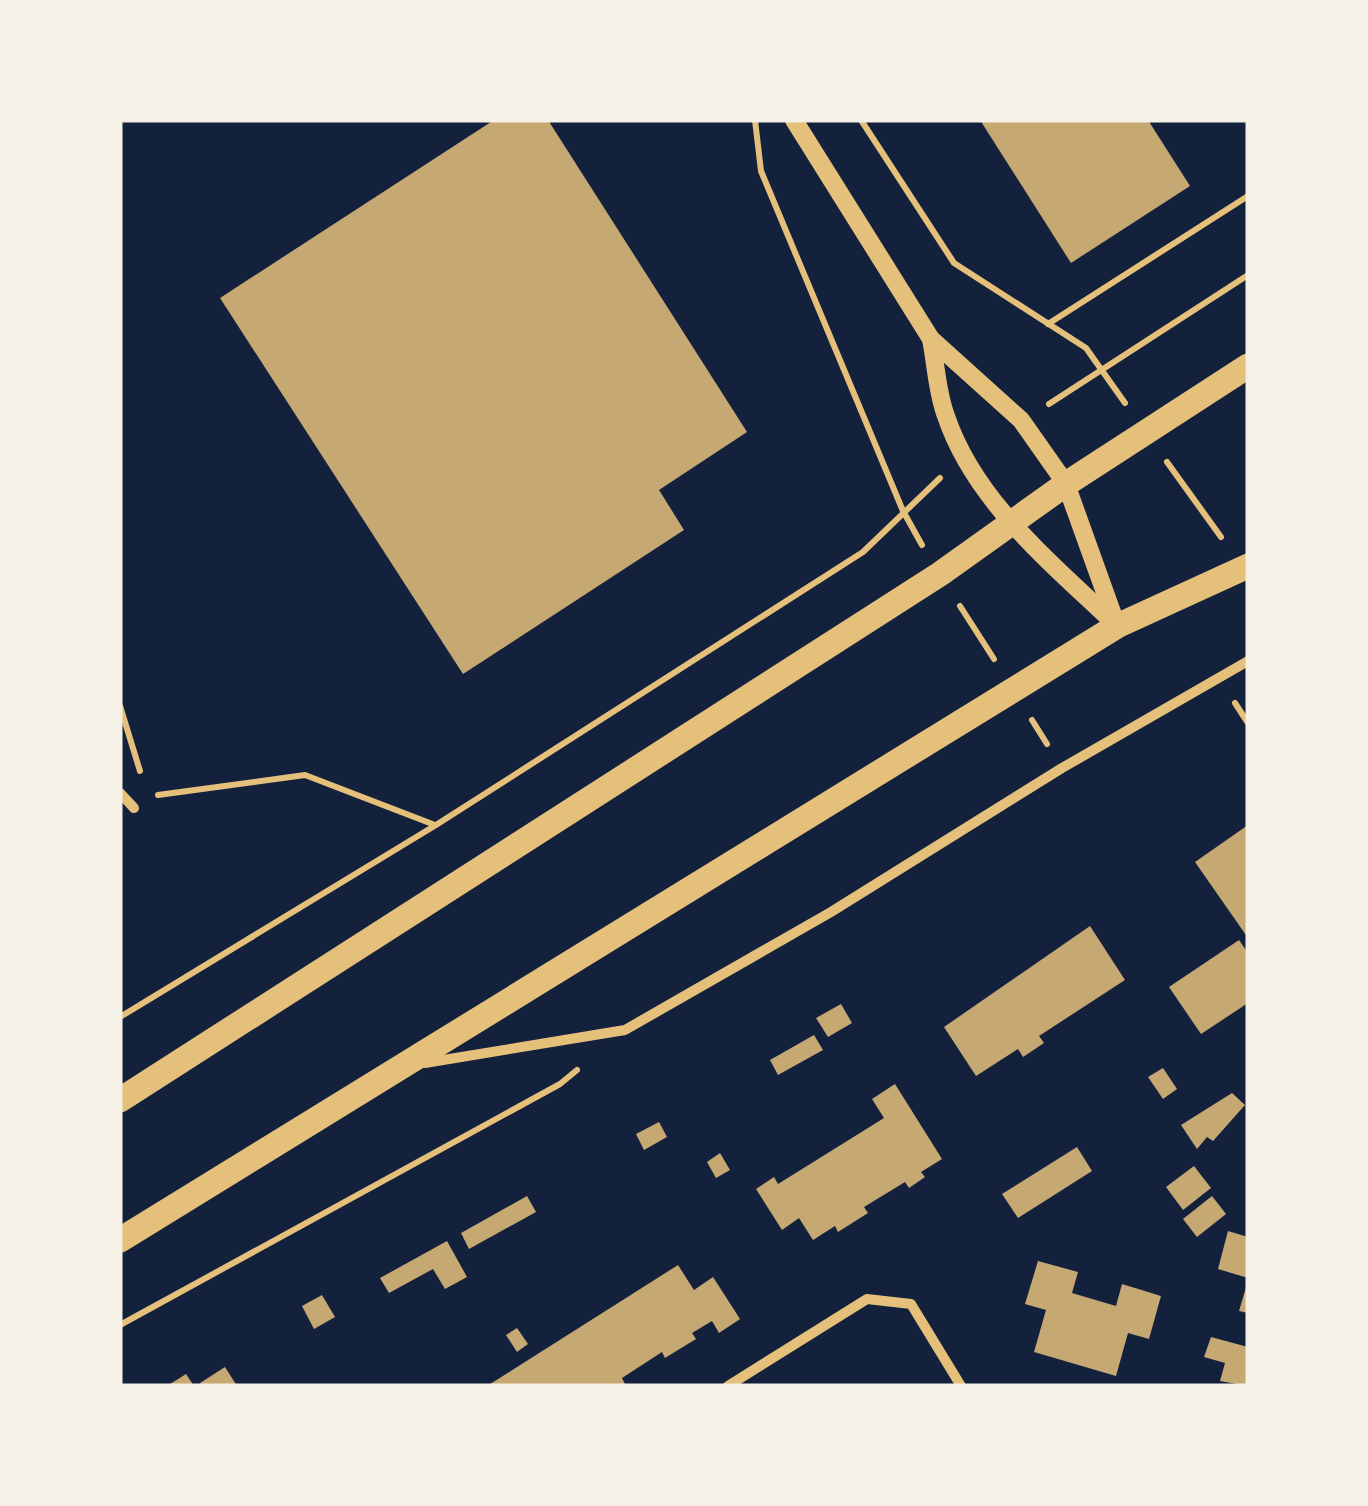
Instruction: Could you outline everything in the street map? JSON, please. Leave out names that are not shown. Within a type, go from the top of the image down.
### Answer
[{"type":"main road","points":[[120,1100],[940,574],[1145,430],[1248,366]]},
{"type":"main road","points":[[120,1240],[1117,626],[1246,567]]},
{"type":"street","points":[[794,120],[931,340],[1021,420],[1066,484],[1117,626]]},
{"type":"street","points":[[931,340],[946,417],[1010,523],[1117,626]]},
{"type":"street","points":[[394,1068],[625,1030],[832,912],[1062,768],[1248,661]]},
{"type":"street","points":[[120,793],[134,808]]},
{"type":"street","points":[[728,1386],[867,1299],[911,1304],[961,1386]]},
{"type":"path","points":[[754,120],[761,171],[902,511],[1062,768]]},
{"type":"path","points":[[861,120],[954,263],[1086,348],[1246,567]]},
{"type":"path","points":[[1048,324],[1248,196]]},
{"type":"path","points":[[1103,372],[1248,275]]},
{"type":"path","points":[[120,1017],[436,825],[864,552],[902,511]]},
{"type":"path","points":[[120,706],[146,796]]},
{"type":"path","points":[[134,808],[146,796],[305,775],[436,825]]},
{"type":"path","points":[[120,1325],[560,1084],[625,1030]]},
{"type":"building","points":[[494,120],[548,120],[747,432],[659,490],[684,530],[463,674],[220,298]]},
{"type":"building","points":[[980,120],[1148,120],[1190,186],[1071,263]]},
{"type":"building","points":[[1248,825],[1248,938],[1195,862]]},
{"type":"building","points":[[1090,926],[1125,980],[1039,1036],[1044,1043],[1023,1057],[1018,1049],[976,1076],[944,1027]]},
{"type":"building","points":[[1239,940],[1248,953],[1248,1003],[1201,1034],[1169,987]]},
{"type":"building","points":[[841,1004],[852,1023],[828,1037],[816,1018]]},
{"type":"building","points":[[814,1035],[823,1050],[778,1075],[770,1060]]},
{"type":"building","points":[[1163,1068],[1177,1089],[1163,1099],[1148,1077]]},
{"type":"building","points":[[895,1084],[942,1159],[921,1172],[925,1177],[909,1188],[905,1182],[864,1207],[868,1213],[838,1232],[835,1226],[813,1240],[799,1218],[782,1230],[756,1189],[774,1177],[778,1184],[884,1118],[872,1099]]},
{"type":"building","points":[[1232,1093],[1245,1105],[1213,1141],[1207,1137],[1197,1149],[1181,1125]]},
{"type":"building","points":[[659,1122],[667,1137],[644,1150],[636,1134]]},
{"type":"building","points":[[1077,1147],[1092,1171],[1018,1218],[1002,1194]]},
{"type":"building","points":[[720,1153],[730,1170],[716,1178],[707,1162]]},
{"type":"building","points":[[1194,1166],[1211,1188],[1183,1210],[1166,1187]]},
{"type":"building","points":[[527,1196],[536,1212],[469,1249],[461,1233]]},
{"type":"building","points":[[1212,1196],[1226,1214],[1197,1237],[1183,1219]]},
{"type":"building","points":[[1228,1231],[1248,1237],[1248,1278],[1218,1269]]},
{"type":"building","points":[[447,1241],[467,1277],[445,1289],[433,1269],[389,1293],[380,1278]]},
{"type":"building","points":[[1038,1261],[1078,1272],[1072,1293],[1116,1306],[1122,1284],[1161,1296],[1149,1339],[1128,1333],[1116,1376],[1034,1352],[1046,1310],[1025,1304]]},
{"type":"building","points":[[678,1265],[694,1290],[713,1277],[740,1319],[719,1333],[712,1321],[692,1333],[696,1339],[665,1358],[662,1352],[622,1378],[625,1384],[621,1386],[487,1386]]},
{"type":"building","points":[[1248,1284],[1248,1313],[1239,1311]]},
{"type":"building","points":[[322,1295],[335,1317],[314,1329],[302,1306]]},
{"type":"building","points":[[517,1328],[528,1344],[517,1352],[506,1335]]},
{"type":"building","points":[[1211,1337],[1248,1347],[1248,1386],[1220,1381],[1225,1363],[1204,1357]]},
{"type":"building","points":[[225,1367],[237,1386],[202,1386],[200,1383]]},
{"type":"building","points":[[186,1374],[194,1386],[167,1386]]}]
